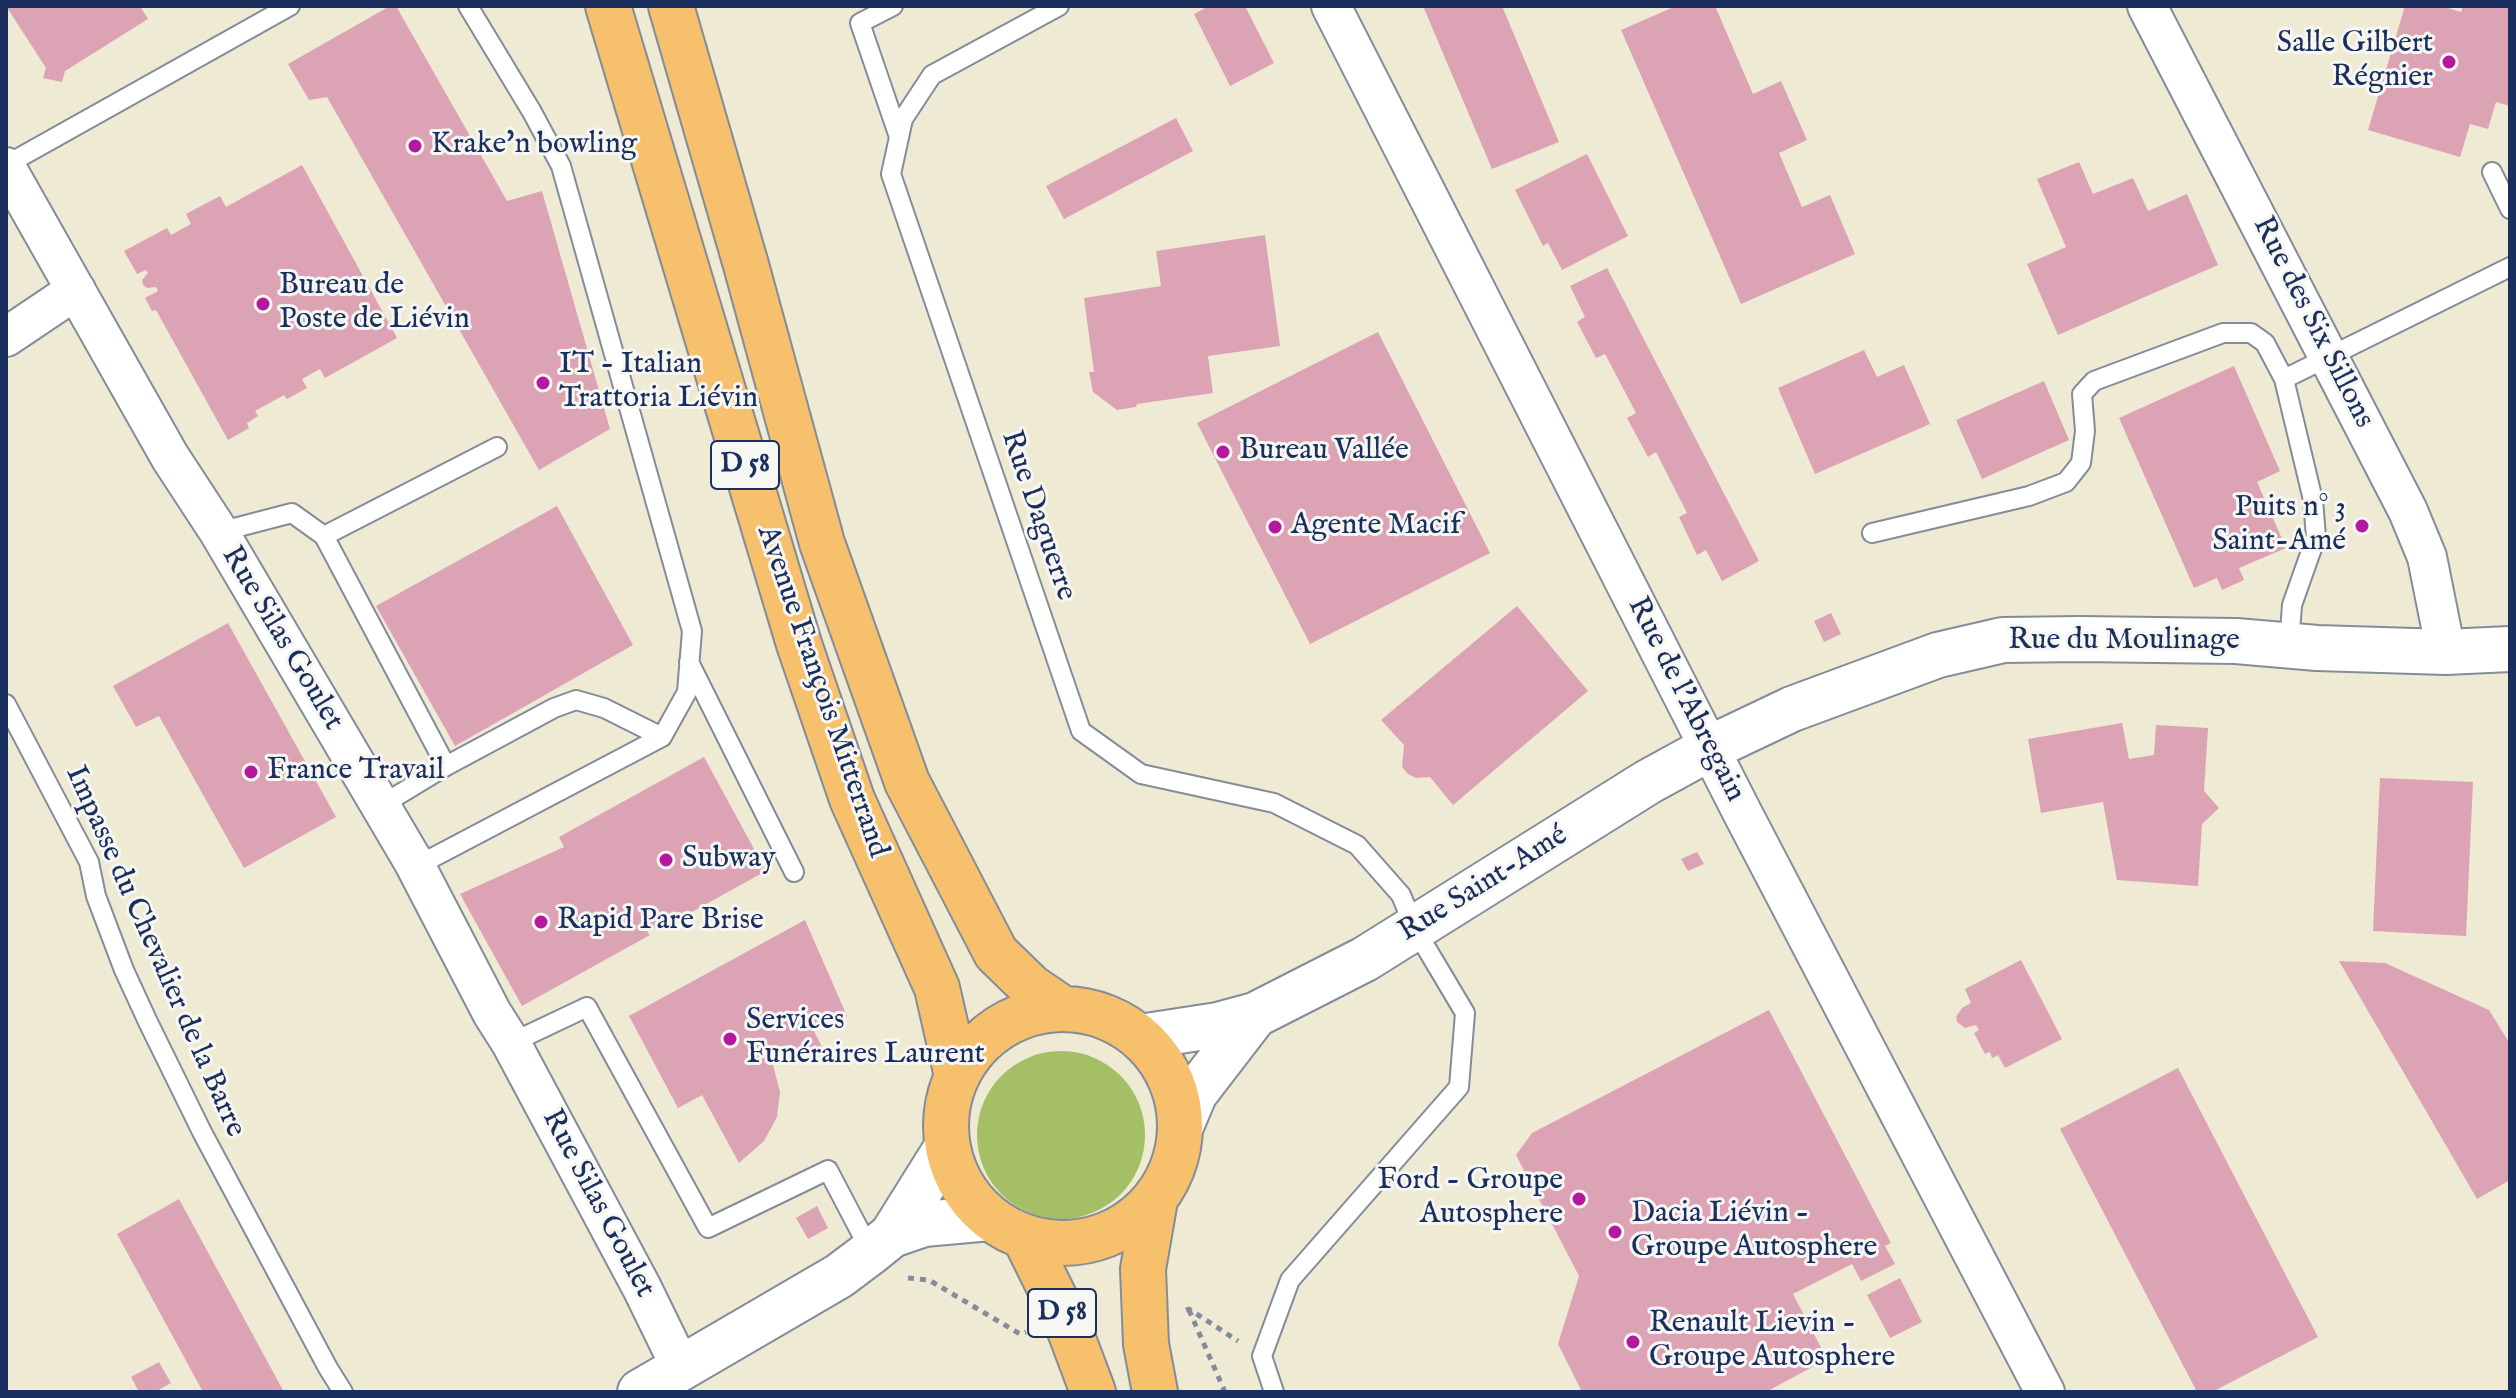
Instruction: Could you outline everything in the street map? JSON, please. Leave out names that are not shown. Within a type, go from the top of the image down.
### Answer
[{"type":"main road","name":"Avenue François Mitterrand","points":[[608,6],[799,644],[852,799],[937,988],[957,1076]]},
{"type":"main road","name":"Avenue François Mitterrand","points":[[671,6],[822,543],[907,782],[996,953],[1031,987],[1062,1008]]},
{"type":"main road","points":[[1062,1008],[1104,1016],[1140,1037],[1157,1055],[1170,1077],[1178,1101],[1181,1126],[1178,1153],[1155,1200],[1126,1226],[1087,1242],[1060,1244],[1008,1228],[970,1198],[956,1174],[947,1147],[946,1122],[949,1099],[957,1076],[971,1053],[1000,1027],[1036,1011],[1062,1008]]},
{"type":"main road","points":[[1155,1200],[1143,1269],[1146,1344],[1155,1392]]},
{"type":"main road","name":"D 58","points":[[1008,1228],[1067,1323],[1093,1392]]},
{"type":"street","name":"Rue de l'Abregain","points":[[1331,6],[1710,748],[2045,1392]]},
{"type":"street","name":"Rue des Six Sillons","points":[[2147,6],[2408,511],[2427,557],[2446,652]]},
{"type":"street","name":"Rue Silas Goulet","points":[[6,166],[170,457],[219,532],[413,861],[642,1288],[682,1370]]},
{"type":"street","points":[[6,337],[76,290]]},
{"type":"street","name":"Rue du Moulinage","points":[[1710,748],[1792,709],[1938,655],[2003,640],[2236,641],[2446,652],[2510,649]]},
{"type":"street","name":"Rue Saint-Amé","points":[[1255,1015],[1365,959],[1648,782],[1710,748]]},
{"type":"street","points":[[1140,1037],[1218,1025],[1255,1015]]},
{"type":"street","points":[[1181,1126],[1195,1093],[1255,1015]]},
{"type":"street","points":[[882,1244],[947,1147]]},
{"type":"street","points":[[640,1392],[839,1276],[882,1244],[924,1224],[1008,1228]]},
{"type":"lane","points":[[6,166],[290,6]]},
{"type":"lane","points":[[413,861],[432,858],[662,737],[687,692],[692,631],[561,166],[468,6]]},
{"type":"lane","points":[[893,6],[860,23],[899,137]]},
{"type":"lane","name":"Rue Daguerre","points":[[1059,6],[932,75],[903,119],[891,174],[1081,731],[1141,774],[1274,803],[1357,845],[1401,895],[1415,929],[1465,1013],[1459,1087],[1290,1280],[1262,1356]]},
{"type":"lane","points":[[2492,172],[2510,209]]},
{"type":"lane","points":[[2284,379],[2329,354],[2510,267]]},
{"type":"lane","points":[[1872,533],[2029,496],[2066,482],[2081,463],[2085,431],[2082,394],[2094,381],[2223,333],[2251,333],[2265,343],[2284,379],[2313,500],[2316,537],[2292,605],[2289,645]]},
{"type":"lane","points":[[324,536],[497,447]]},
{"type":"lane","points":[[219,532],[292,513],[324,536],[446,766]]},
{"type":"lane","points":[[689,662],[794,872]]},
{"type":"lane","points":[[380,806],[446,766],[554,708],[576,700],[604,708],[662,737]]},
{"type":"lane","name":"Impasse du Chevalier de la Barre","points":[[6,704],[89,862],[96,896],[148,1022],[202,1132],[343,1392]]},
{"type":"lane","points":[[511,1043],[587,1007],[708,1228],[828,1170],[882,1244]]},
{"type":"lane","points":[[1262,1356],[1274,1392]]},
{"type":"path","points":[[911,1277],[929,1280],[1020,1334],[1032,1331]]},
{"type":"path","points":[[1189,1309],[1262,1356]]},
{"type":"path","points":[[1181,1312],[1189,1309]]},
{"type":"path","points":[[1189,1309],[1225,1392]]},
{"type":"green space","points":[[1061,1051],[1093,1057],[1121,1075],[1139,1103],[1145,1135],[1139,1167],[1121,1195],[1093,1213],[1061,1219],[1029,1213],[1001,1195],[983,1167],[977,1135],[983,1103],[1001,1075],[1029,1057]]},
{"type":"building","points":[[6,6],[140,6],[148,19],[65,71],[62,82],[43,78],[46,68]]},
{"type":"building","name":"Krake'n bowling","points":[[390,6],[396,6],[507,201],[542,191],[610,429],[539,470],[327,97],[309,100],[288,64]]},
{"type":"building","points":[[1209,6],[1245,6],[1274,63],[1230,86],[1194,14]]},
{"type":"building","points":[[1423,6],[1502,6],[1559,142],[1492,169]]},
{"type":"building","points":[[1676,6],[1715,6],[1753,94],[1781,81],[1807,140],[1779,153],[1802,207],[1830,195],[1855,254],[1741,304],[1621,30]]},
{"type":"building","name":"Salle Gilbert Régnier","points":[[2405,6],[2441,6],[2461,12],[2463,6],[2501,6],[2510,9],[2510,106],[2496,102],[2488,129],[2470,124],[2460,157],[2368,130]]},
{"type":"building","points":[[1176,118],[1193,151],[1064,219],[1046,186]]},
{"type":"building","points":[[1587,154],[1628,236],[1562,270],[1548,243],[1543,246],[1515,190]]},
{"type":"building","points":[[2079,162],[2093,194],[2133,178],[2148,211],[2187,194],[2218,265],[2058,335],[2027,264],[2066,247],[2037,179]]},
{"type":"building","name":"Bureau de Poste de Liévin","points":[[302,165],[397,338],[325,378],[320,369],[302,379],[307,388],[287,399],[284,395],[255,411],[258,416],[247,423],[249,428],[228,440],[156,310],[152,311],[145,298],[158,291],[156,287],[143,285],[142,280],[148,273],[146,270],[137,274],[124,251],[167,228],[171,235],[191,224],[186,214],[220,196],[226,207]]},
{"type":"building","points":[[1265,235],[1280,346],[1208,356],[1213,393],[1137,404],[1136,407],[1117,410],[1093,392],[1089,372],[1094,372],[1084,298],[1161,286],[1156,251]]},
{"type":"building","points":[[1607,268],[1759,561],[1722,581],[1706,550],[1697,555],[1679,517],[1687,513],[1656,452],[1648,457],[1627,418],[1636,413],[1605,354],[1596,358],[1577,322],[1585,317],[1570,286]]},
{"type":"building","points":[[1378,332],[1490,553],[1310,644],[1197,423]]},
{"type":"building","points":[[1864,350],[1877,377],[1904,365],[1930,424],[1815,474],[1778,388]]},
{"type":"building","points":[[2234,366],[2280,471],[2257,482],[2286,548],[2239,568],[2244,580],[2222,590],[2217,578],[2194,588],[2119,418]]},
{"type":"building","points":[[2044,381],[2069,440],[1982,479],[1956,420]]},
{"type":"building","points":[[557,506],[633,645],[455,746],[376,606]]},
{"type":"building","points":[[1517,606],[1588,691],[1453,805],[1430,777],[1416,778],[1402,767],[1404,745],[1381,720]]},
{"type":"building","points":[[1831,613],[1841,634],[1824,642],[1814,621]]},
{"type":"building","name":"France Travail","points":[[228,623],[336,817],[244,868],[159,716],[136,727],[113,686]]},
{"type":"building","points":[[2122,723],[2129,759],[2154,755],[2156,725],[2208,728],[2204,791],[2219,808],[2202,824],[2198,886],[2117,880],[2103,802],[2041,813],[2028,739]]},
{"type":"building","name":"Subway","points":[[704,757],[766,871],[670,924],[668,921],[647,932],[650,935],[522,1006],[460,894],[564,847],[559,837]]},
{"type":"building","points":[[2380,778],[2473,782],[2466,936],[2373,931]]},
{"type":"building","points":[[1697,852],[1704,864],[1688,871],[1681,859]]},
{"type":"building","name":"Services Funéraires Laurent","points":[[805,920],[847,1016],[814,1031],[822,1047],[791,1063],[784,1050],[771,1057],[780,1092],[777,1117],[764,1141],[739,1163],[702,1095],[678,1108],[629,1016]]},
{"type":"building","points":[[2021,960],[2062,1039],[2005,1068],[1998,1055],[1992,1058],[1990,1052],[1985,1054],[1974,1033],[1979,1030],[1976,1025],[1965,1028],[1956,1017],[1962,1008],[1971,1003],[1965,989]]},
{"type":"building","points":[[2339,961],[2385,963],[2489,1010],[2510,1044],[2510,1180],[2477,1199]]},
{"type":"building","points":[[1769,1010],[1891,1243],[1885,1246],[1895,1264],[1861,1281],[1852,1264],[1793,1294],[1827,1359],[1766,1392],[1582,1392],[1558,1344],[1579,1276],[1516,1155],[1532,1133]]},
{"type":"building","points":[[2178,1068],[2318,1337],[2212,1392],[2197,1392],[2060,1129]]},
{"type":"building","points":[[179,1199],[284,1392],[203,1392],[117,1234]]},
{"type":"building","points":[[817,1206],[828,1228],[808,1239],[796,1218]]},
{"type":"building","points":[[1900,1278],[1922,1322],[1890,1338],[1867,1295]]},
{"type":"building","points":[[159,1362],[171,1383],[155,1392],[139,1392],[131,1377]]},
{"type":"place","name":"Salle Gilbert Régnier","points":[[2449,62]]},
{"type":"place","name":"Krake'n bowling","points":[[415,146]]},
{"type":"place","name":"Bureau de Poste de Liévin","points":[[263,304]]},
{"type":"place","name":"IT - Italian Trattoria Liévin","points":[[543,383]]},
{"type":"place","name":"Bureau Vallée","points":[[1223,452]]},
{"type":"place","name":"Puits n° 3 Saint-Amé","points":[[2362,526]]},
{"type":"place","name":"Agente Macif","points":[[1275,527]]},
{"type":"place","name":"France Travail","points":[[251,772]]},
{"type":"place","name":"Subway","points":[[666,860]]},
{"type":"place","name":"Rapid Pare Brise","points":[[541,922]]},
{"type":"place","name":"Services Funéraires Laurent","points":[[730,1039]]},
{"type":"place","name":"Ford - Groupe Autosphere","points":[[1579,1199]]},
{"type":"place","name":"Dacia Liévin - Groupe Autosphere","points":[[1615,1232]]},
{"type":"place","name":"Renault Lievin - Groupe Autosphere","points":[[1633,1342]]}]
